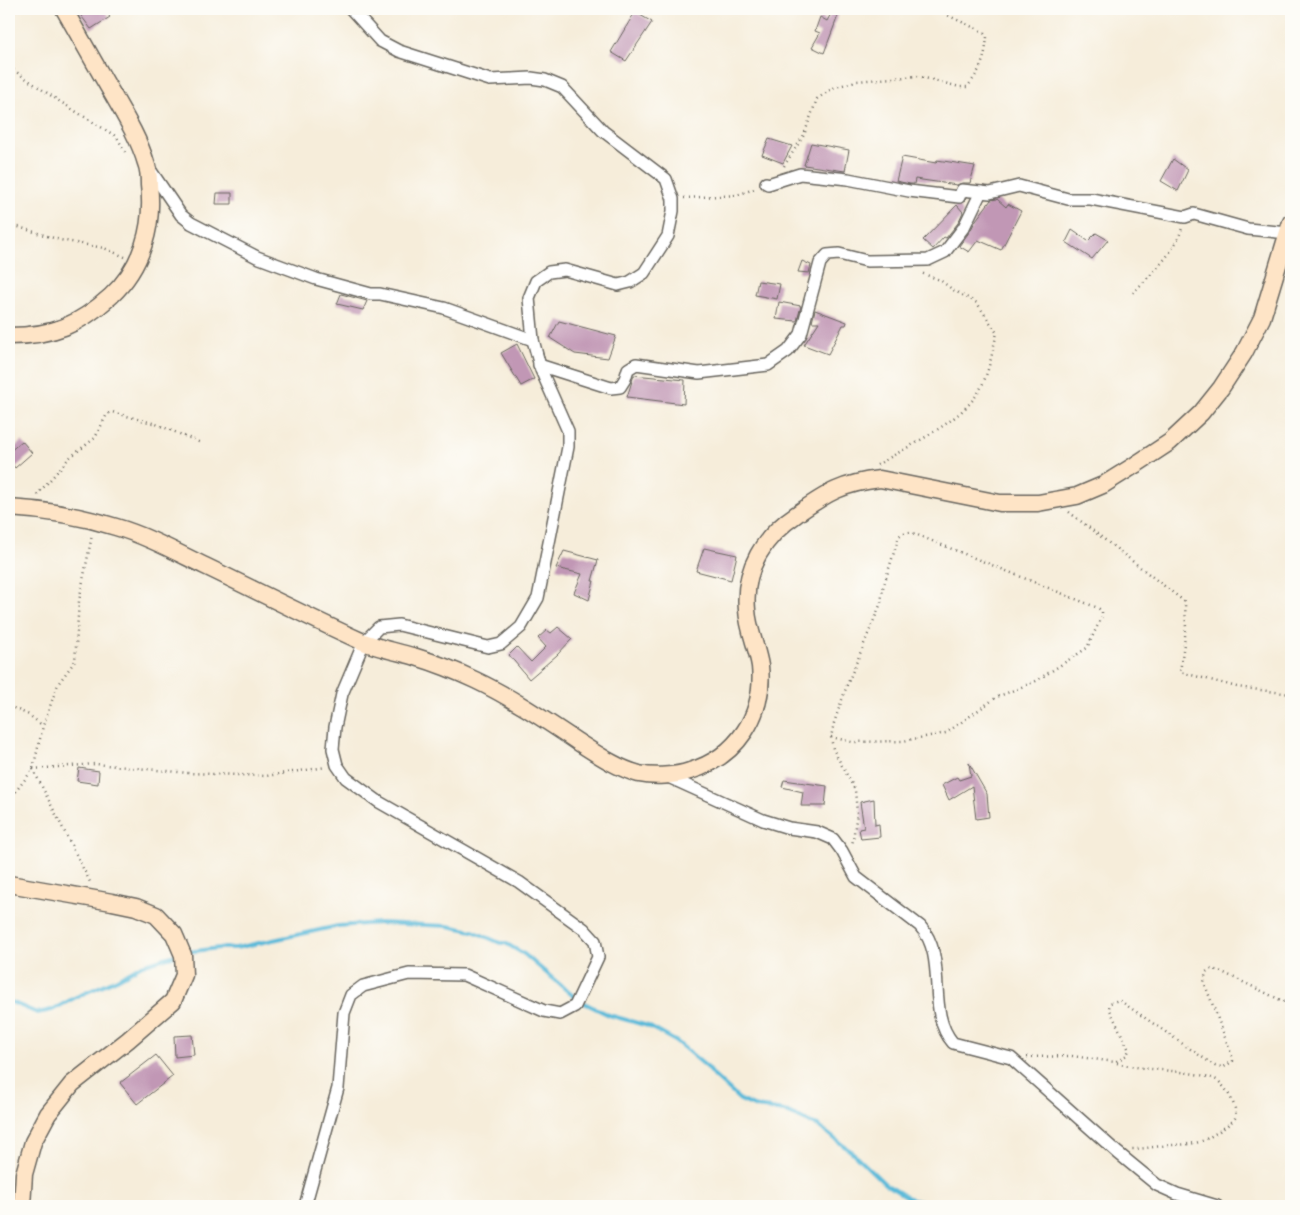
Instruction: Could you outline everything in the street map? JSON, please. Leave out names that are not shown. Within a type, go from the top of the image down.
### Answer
[{"type":"street","points":[[64,9],[134,133],[147,164],[181,215],[191,223],[257,256],[316,279],[362,292],[419,301],[423,304],[444,308],[532,340]]},
{"type":"street","points":[[306,1206],[338,1088],[344,1013],[351,995],[363,986],[409,974],[464,975],[544,1011],[560,1014],[576,1006],[598,957],[595,941],[584,929],[519,882],[379,802],[346,778],[337,765],[334,749],[335,727],[342,694],[364,642],[379,627],[399,625],[488,648],[501,644],[521,627],[538,598],[568,447],[568,431],[539,364],[532,340],[529,298],[536,281],[548,272],[564,270],[618,285],[630,282],[644,273],[668,236],[673,212],[673,199],[666,179],[603,131],[562,87],[545,80],[531,78],[490,80],[399,51],[380,41],[351,9]]},
{"type":"street","points":[[9,336],[34,336],[71,325],[94,312],[121,287],[138,262],[148,232],[151,201],[147,164]]},
{"type":"street","points":[[9,508],[67,515],[117,527],[158,543],[364,642],[419,658],[461,674],[514,702],[614,764],[640,774],[664,775],[689,772],[719,760],[739,741],[752,720],[760,690],[760,665],[747,610],[747,587],[752,567],[764,544],[780,525],[837,488],[861,482],[880,480],[1000,503],[1038,503],[1077,496],[1103,484],[1170,442],[1201,413],[1221,388],[1244,353],[1262,318],[1290,227],[1248,229],[1194,214],[1185,217],[1091,199],[1068,198],[1019,186],[990,193],[962,190],[959,197],[909,191],[848,179],[800,174],[766,183]]},
{"type":"street","points":[[539,364],[611,388],[620,387],[628,369],[636,364],[699,373],[768,365],[788,351],[801,334],[820,263],[826,255],[839,254],[867,261],[928,260],[945,252],[964,227],[981,192]]},
{"type":"street","points":[[664,775],[763,820],[789,828],[817,832],[833,839],[856,877],[920,926],[928,935],[934,954],[941,1021],[947,1036],[953,1043],[1011,1058],[1157,1185],[1177,1194],[1217,1206]]},
{"type":"street","points":[[9,884],[136,907],[156,915],[174,934],[181,950],[184,975],[173,1000],[128,1040],[72,1084],[48,1114],[34,1142],[24,1174],[22,1206]]},
{"type":"path","points":[[673,199],[737,195],[763,186],[787,163],[804,135],[817,99],[833,88],[856,81],[917,76],[960,87],[967,87],[985,57],[987,37],[983,32],[948,15],[945,9]]},
{"type":"path","points":[[9,67],[59,101],[118,137],[126,153]]},
{"type":"path","points":[[1133,293],[1162,262],[1180,236],[1185,217]]},
{"type":"path","points":[[9,224],[60,240],[104,248],[138,262]]},
{"type":"path","points":[[876,465],[952,420],[966,408],[986,377],[997,332],[977,303],[953,290],[940,280],[922,274]]},
{"type":"path","points":[[28,509],[38,493],[69,458],[95,438],[107,414],[112,412],[156,424],[201,443]]},
{"type":"path","points":[[1054,500],[1185,602],[1186,629],[1180,672],[1237,687],[1291,694]]},
{"type":"path","points":[[9,800],[33,769],[43,726],[58,684],[75,661],[79,601],[94,521]]},
{"type":"path","points":[[832,737],[852,742],[903,741],[946,733],[997,697],[1036,681],[1087,648],[1102,616],[1102,611],[910,532],[899,536],[883,588],[881,603],[847,685],[834,723],[832,737],[833,749],[855,790],[857,813],[852,845],[842,852]]},
{"type":"path","points":[[9,706],[29,715],[43,726]]},
{"type":"path","points":[[33,769],[95,764],[188,774],[266,776],[337,765]]},
{"type":"path","points":[[33,769],[98,900]]},
{"type":"path","points":[[1115,1062],[1127,1055],[1129,1050],[1110,1008],[1110,1003],[1119,1000],[1215,1066],[1224,1067],[1233,1061],[1204,982],[1206,972],[1210,969],[1220,971],[1291,1005]]},
{"type":"path","points":[[1011,1058],[1072,1056],[1141,1068],[1190,1073],[1217,1080],[1232,1099],[1236,1113],[1234,1118],[1224,1128],[1204,1140],[1145,1150],[1124,1149],[1118,1153]]},
{"type":"building","points":[[76,9],[103,9],[110,17],[91,29]]},
{"type":"building","points":[[833,10],[839,13],[824,53],[812,47],[820,33],[815,31],[820,17],[827,21]]},
{"type":"building","points":[[635,12],[652,22],[626,61],[611,52]]},
{"type":"building","points":[[769,139],[792,146],[783,163],[762,155]]},
{"type":"building","points":[[811,143],[849,150],[845,171],[804,165]]},
{"type":"building","points":[[902,157],[936,163],[937,160],[975,166],[970,183],[957,185],[915,179],[914,184],[910,184],[896,181]]},
{"type":"building","points":[[1173,159],[1188,170],[1178,191],[1161,181]]},
{"type":"building","points":[[217,193],[232,193],[232,204],[216,204]]},
{"type":"building","points":[[997,199],[1006,207],[1008,204],[1021,211],[1001,250],[978,240],[969,252],[959,246],[991,200]]},
{"type":"building","points":[[957,205],[963,212],[958,223],[946,238],[944,237],[933,249],[923,240]]},
{"type":"building","points":[[1072,230],[1088,241],[1096,233],[1108,240],[1092,259],[1066,242]]},
{"type":"building","points":[[802,261],[811,265],[809,273],[798,272]]},
{"type":"building","points":[[758,281],[780,284],[777,299],[755,295]]},
{"type":"building","points":[[341,294],[367,301],[363,310],[337,304]]},
{"type":"building","points":[[779,302],[801,306],[797,321],[776,319]]},
{"type":"building","points":[[815,310],[847,322],[846,325],[843,325],[828,354],[804,345],[819,322],[812,322]]},
{"type":"building","points":[[559,321],[616,336],[608,358],[575,354],[550,338]]},
{"type":"building","points":[[517,344],[534,379],[521,386],[501,353]]},
{"type":"building","points":[[634,375],[685,380],[684,404],[627,397]]},
{"type":"building","points":[[22,441],[32,453],[15,468],[9,460],[9,452]]},
{"type":"building","points":[[704,548],[737,555],[731,580],[696,571]]},
{"type":"building","points":[[564,551],[598,560],[589,600],[574,593],[582,574],[556,568]]},
{"type":"building","points":[[558,627],[572,639],[529,679],[509,655],[517,647],[531,662],[546,647],[538,638],[547,630],[551,633]]},
{"type":"building","points":[[969,763],[987,794],[989,817],[976,819],[972,786],[949,800],[942,785],[957,777],[959,780],[971,776]]},
{"type":"building","points":[[79,768],[99,771],[98,784],[77,781]]},
{"type":"building","points":[[784,780],[827,786],[825,806],[801,806],[803,792],[782,787]]},
{"type":"building","points":[[874,799],[875,825],[879,824],[880,837],[861,839],[859,829],[864,828],[860,802]]},
{"type":"building","points":[[192,1035],[194,1055],[175,1057],[174,1036]]},
{"type":"building","points":[[156,1055],[173,1076],[137,1104],[120,1083]]},
{"type":"waterway","points":[[187,952],[236,948],[338,926],[380,923],[448,926],[473,931],[500,943],[505,943],[524,954],[578,1000],[609,1015],[648,1026],[677,1042],[708,1068],[740,1100],[756,1107],[784,1111],[818,1126],[853,1153],[885,1184],[912,1200],[945,1206]]},
{"type":"waterway","points":[[9,1001],[37,1013],[52,1010],[142,965],[178,954]]}]
